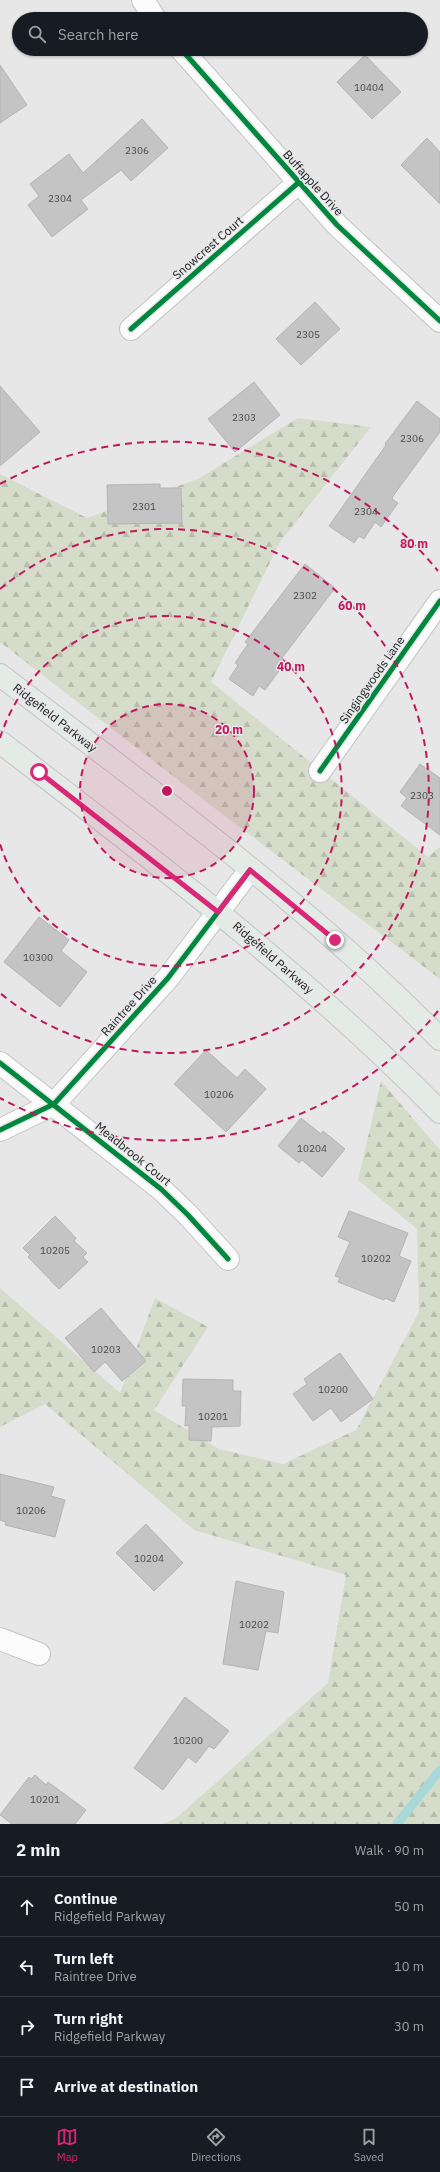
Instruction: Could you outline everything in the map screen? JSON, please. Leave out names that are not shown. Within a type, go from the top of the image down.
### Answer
[{"type":"main road","name":"Ridgefield Parkway","points":[[0,675],[250,870],[335,940],[440,1038]]},
{"type":"main road","name":"Ridgefield Parkway","points":[[0,742],[218,912],[280,963],[361,1035],[440,1112]]},
{"type":"street","points":[[143,0],[151,12]]},
{"type":"street","name":"Buffapple Drive","points":[[187,56],[298,183],[352,240],[440,321]]},
{"type":"street","name":"Snowcrest Court","points":[[131,329],[298,183]]},
{"type":"street","name":"Singingwoods Lane","points":[[320,771],[440,601]]},
{"type":"street","name":"Raintree Drive","points":[[0,1130],[54,1104],[168,978],[250,870]]},
{"type":"street","name":"Meadbrook Court","points":[[0,1063],[161,1189],[188,1215],[228,1259]]},
{"type":"street","points":[[0,1639],[39,1654]]},
{"type":"green space","points":[[298,418],[371,427],[280,542],[211,682],[428,857],[440,847],[440,979],[213,807],[0,642],[0,474],[87,518],[198,479]]},
{"type":"green space","points":[[381,1081],[440,1150],[440,1824],[162,1824],[175,1819],[328,1683],[346,1575],[194,1530],[45,1404],[0,1427],[0,1288],[120,1393],[155,1298],[208,1327],[154,1410],[219,1449],[283,1464],[356,1430],[419,1312],[417,1229],[358,1180]]},
{"type":"building","points":[[364,56],[366,56],[401,92],[372,119],[337,82]]},
{"type":"building","points":[[0,65],[27,105],[0,123]]},
{"type":"building","points":[[142,119],[168,148],[131,181],[121,170],[81,200],[88,209],[52,237],[28,205],[39,196],[30,184],[69,154],[83,173]]},
{"type":"building","points":[[427,138],[440,152],[440,204],[401,165]]},
{"type":"building","points":[[315,302],[340,329],[301,365],[276,339]]},
{"type":"building","points":[[254,382],[280,415],[235,452],[208,419]]},
{"type":"building","points":[[0,386],[40,432],[0,466]]},
{"type":"building","points":[[417,401],[440,419],[440,432],[393,496],[392,499],[398,503],[381,527],[375,522],[364,539],[359,536],[354,543],[329,526],[386,445],[385,444]]},
{"type":"building","points":[[160,484],[160,488],[181,488],[182,523],[108,524],[107,485]]},
{"type":"building","points":[[305,564],[335,588],[282,658],[286,661],[265,690],[259,686],[253,696],[229,679],[238,665],[235,663],[248,644],[245,642]]},
{"type":"building","points":[[420,764],[440,778],[440,835],[401,806],[407,798],[400,792]]},
{"type":"building","points":[[39,917],[69,940],[61,951],[87,972],[60,1007],[4,962]]},
{"type":"building","points":[[206,1050],[237,1078],[245,1069],[266,1089],[226,1132],[174,1084]]},
{"type":"building","points":[[301,1118],[321,1134],[323,1131],[345,1149],[322,1177],[302,1160],[299,1163],[278,1146]]},
{"type":"building","points":[[349,1211],[408,1233],[399,1256],[411,1261],[394,1302],[385,1298],[384,1300],[338,1282],[340,1278],[335,1276],[350,1242],[338,1237]]},
{"type":"building","points":[[55,1216],[76,1238],[74,1241],[87,1253],[83,1257],[88,1262],[59,1289],[28,1257],[30,1255],[23,1248]]},
{"type":"building","points":[[101,1308],[146,1361],[122,1381],[105,1362],[94,1372],[65,1338]]},
{"type":"building","points":[[340,1353],[373,1399],[341,1422],[331,1408],[313,1421],[293,1394],[307,1384],[304,1379]]},
{"type":"building","points":[[183,1379],[233,1380],[233,1391],[241,1391],[240,1426],[212,1427],[211,1441],[189,1440],[189,1425],[185,1426],[186,1406],[182,1406]]},
{"type":"building","points":[[0,1474],[54,1487],[51,1496],[65,1500],[55,1537],[5,1525],[6,1522],[0,1520]]},
{"type":"building","points":[[146,1524],[183,1563],[154,1591],[116,1553]]},
{"type":"building","points":[[236,1581],[284,1592],[278,1633],[266,1631],[258,1670],[223,1664]]},
{"type":"building","points":[[185,1697],[229,1731],[214,1749],[209,1746],[196,1763],[188,1757],[163,1790],[134,1768]]},
{"type":"building","points":[[35,1775],[46,1785],[48,1782],[86,1810],[75,1824],[12,1824],[0,1815],[29,1777],[31,1779]]},
{"type":"waterway","points":[[397,1824],[440,1770]]},
{"type":"cycle path","points":[[187,56],[337,225],[440,321]]},
{"type":"cycle path","points":[[131,329],[298,183]]},
{"type":"cycle path","points":[[320,771],[440,601]]},
{"type":"cycle path","points":[[0,1130],[54,1104],[168,978],[250,870]]},
{"type":"cycle path","points":[[0,1063],[161,1189],[188,1215],[228,1259]]},
{"type":"route","points":[[39,772],[218,912],[250,870],[302,911],[335,940]]}]
